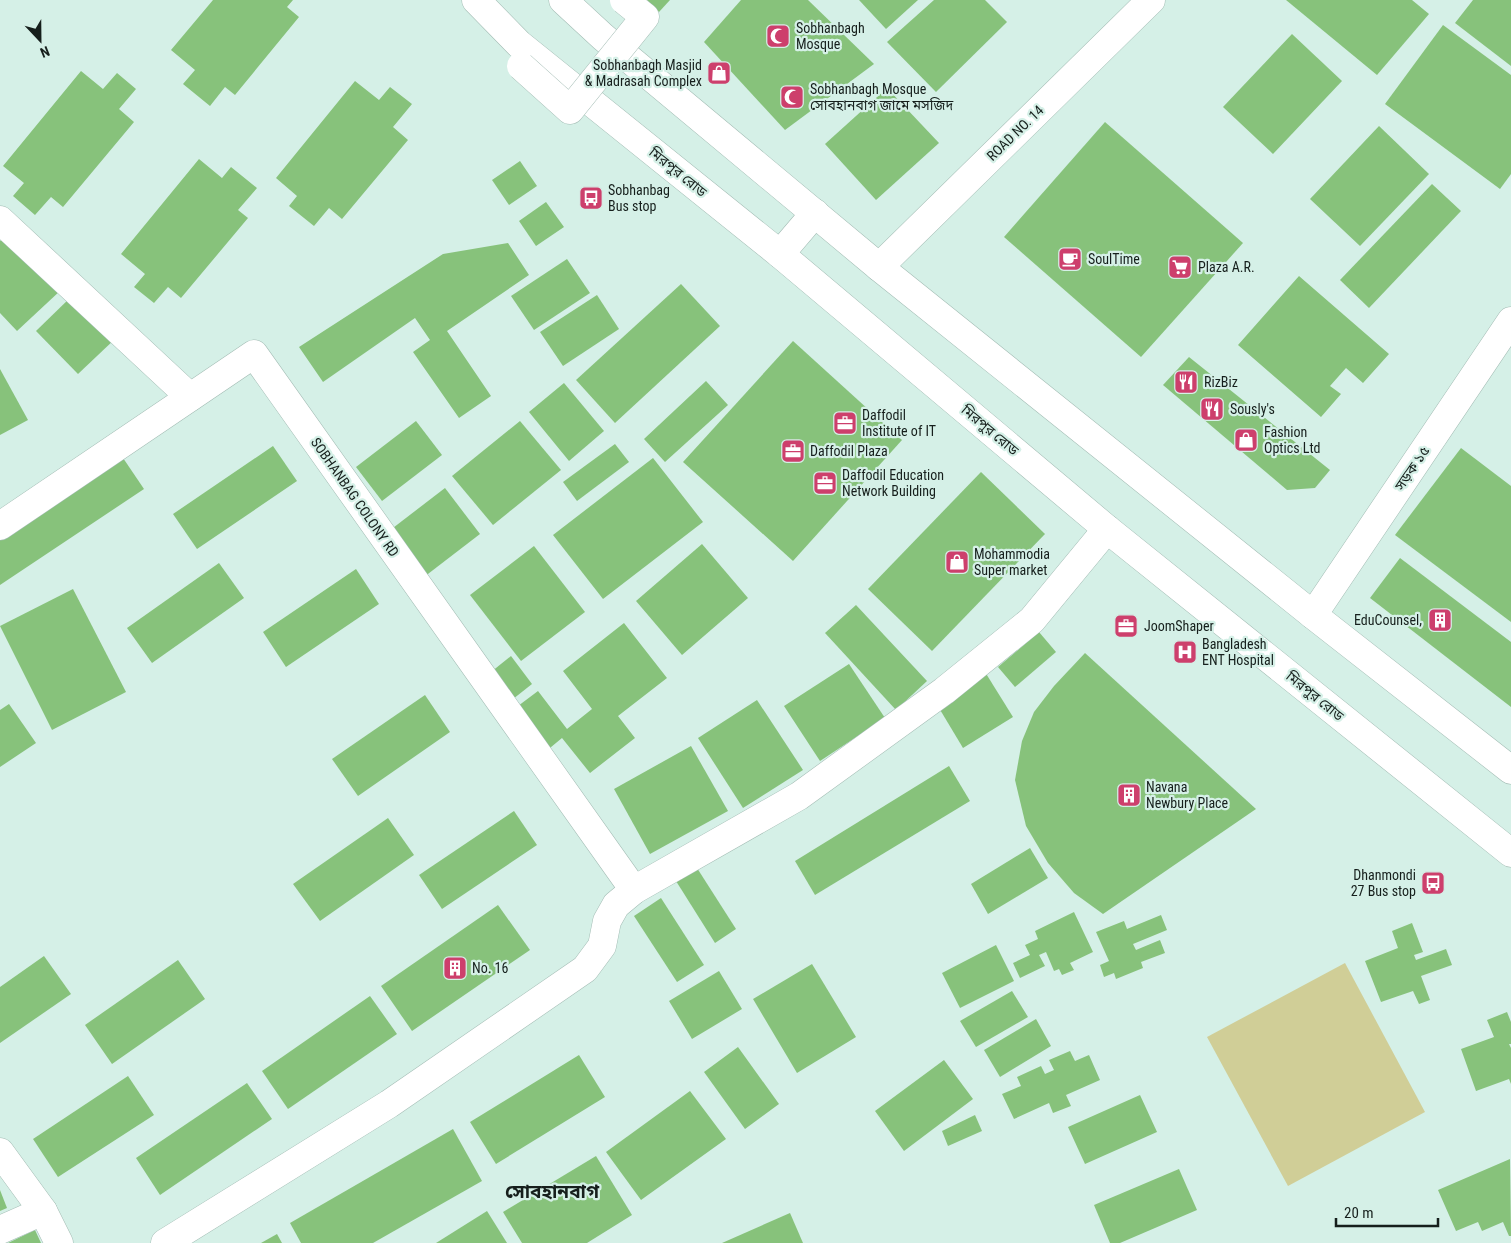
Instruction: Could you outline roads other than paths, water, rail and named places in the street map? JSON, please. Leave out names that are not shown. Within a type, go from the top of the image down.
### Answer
[{"type":"main road","name":"মিরপুর রোড","points":[[476,0],[520,44],[780,254],[1107,529],[1511,853]]},
{"type":"main road","points":[[563,0],[603,37],[879,267],[1312,615],[1511,770]]},
{"type":"main road","points":[[521,66],[570,110],[645,17],[624,0]]},
{"type":"main road","name":"ROAD NO. 14","points":[[879,267],[1151,0]]},
{"type":"main road","points":[[780,254],[815,213]]},
{"type":"main road","points":[[0,220],[190,397]]},
{"type":"main road","name":"সড়ক ১৫","points":[[1312,615],[1511,321]]},
{"type":"main road","name":"SOBHANBAG COLONY RD","points":[[0,526],[254,354],[634,890]]},
{"type":"main road","points":[[165,1243],[389,1104],[585,969],[602,946],[608,921],[616,904],[634,890],[798,796],[944,691],[1032,620],[1107,529]]},
{"type":"main road","points":[[0,1152],[43,1211],[59,1243]]},
{"type":"main road","points":[[0,1230],[43,1211]]},
{"type":"place","name":"Sobhanbagh Mosque","points":[[778,36]]},
{"type":"place","name":"Sobhanbagh Masjid & Madrasah Complex","points":[[719,73]]},
{"type":"place","name":"Sobhanbagh Mosque সোবহানবাগ জামে মসজিদ","points":[[792,97]]},
{"type":"place","name":"Sobhanbag Bus stop","points":[[591,198]]},
{"type":"place","name":"SoulTime","points":[[1070,259]]},
{"type":"place","name":"Plaza A.R.","points":[[1180,267]]},
{"type":"place","name":"RizBiz","points":[[1186,382]]},
{"type":"place","name":"Sously's","points":[[1212,409]]},
{"type":"place","name":"Daffodil Institute of IT","points":[[845,423]]},
{"type":"place","name":"Fashion Optics Ltd","points":[[1246,440]]},
{"type":"place","name":"Daffodil Plaza","points":[[793,451]]},
{"type":"place","name":"Daffodil Education Network Building","points":[[825,483]]},
{"type":"place","name":"Mohammodia Super market","points":[[957,562]]},
{"type":"place","name":"EduCounsel,","points":[[1440,620]]},
{"type":"place","name":"JoomShaper","points":[[1126,626]]},
{"type":"place","name":"Bangladesh ENT Hospital","points":[[1185,652]]},
{"type":"place","name":"Navana Newbury Place","points":[[1129,795]]},
{"type":"place","name":"Dhanmondi 27 Bus stop","points":[[1433,883]]},
{"type":"place","name":"No. 16","points":[[455,968]]},
{"type":"district","name":"সোবহানবাগ","points":[[552,1191]]}]
